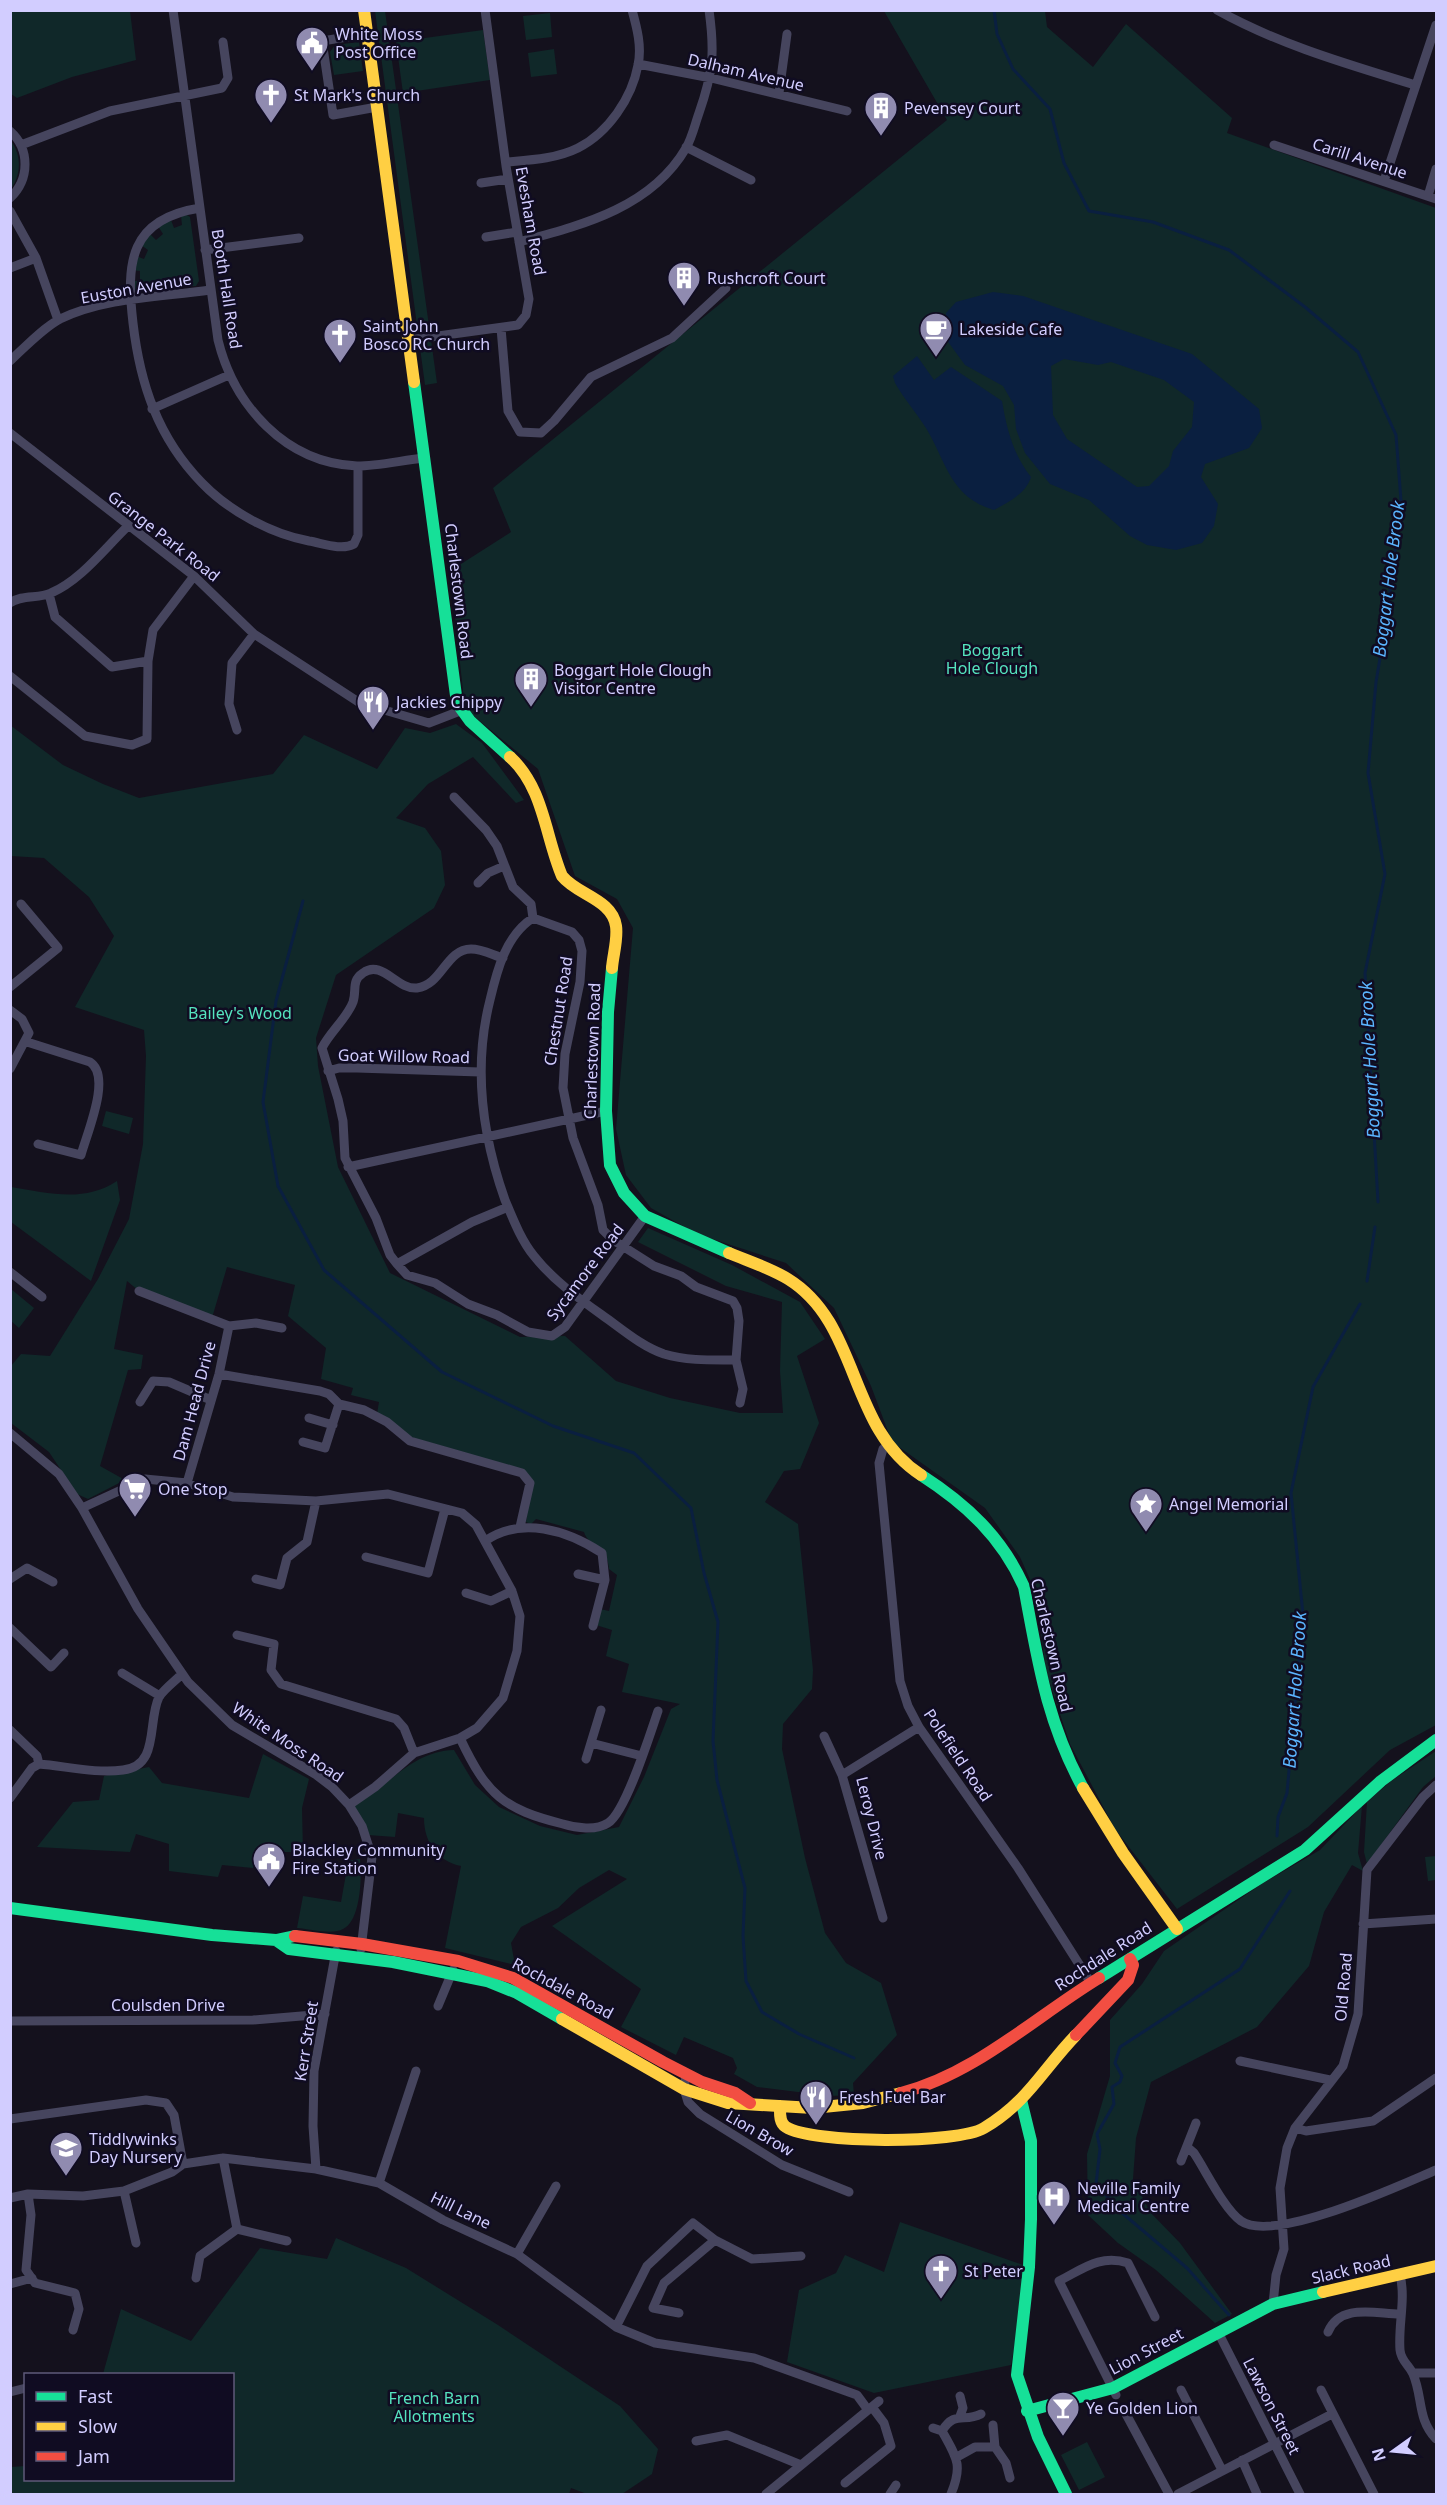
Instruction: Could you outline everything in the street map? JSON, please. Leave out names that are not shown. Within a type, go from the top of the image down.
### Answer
[{"type":"street","name":"Booth Hall Road","points":[[173,10],[210,290],[218,340],[229,375],[255,415],[283,440],[318,458],[358,466],[425,458]]},
{"type":"street","name":"Charlestown Road","points":[[364,10],[457,703],[460,711],[489,735],[530,780],[562,876],[569,885],[607,907],[614,918],[608,1012],[606,1111],[610,1165],[624,1193],[645,1216],[788,1279],[807,1295],[833,1329],[888,1445],[907,1466],[973,1511],[988,1526],[1008,1553],[1024,1587],[1050,1715],[1071,1766],[1106,1832],[1177,1929]]},
{"type":"street","name":"Evesham Road","points":[[409,340],[518,325],[526,315],[529,299],[508,179],[486,10]]},
{"type":"street","points":[[506,162],[553,157],[578,148],[602,132],[626,100],[638,64],[639,35],[632,10]]},
{"type":"street","points":[[486,237],[518,237],[578,226],[611,213],[635,200],[671,166],[686,147],[711,78],[714,42],[709,10]]},
{"type":"street","points":[[1217,10],[1256,32],[1302,50],[1415,85]]},
{"type":"street","points":[[1384,181],[1437,25]]},
{"type":"street","points":[[366,34],[322,41],[333,114],[377,107]]},
{"type":"street","points":[[779,93],[787,34]]},
{"type":"street","points":[[21,145],[110,111],[219,89],[227,84],[223,42]]},
{"type":"street","name":"Dalham Avenue","points":[[638,64],[779,93],[847,111]]},
{"type":"street","points":[[10,131],[21,145],[26,160],[19,188],[10,198]]},
{"type":"street","name":"Carill Avenue","points":[[1274,145],[1432,197]]},
{"type":"street","points":[[686,147],[752,180]]},
{"type":"street","points":[[1432,197],[1437,169]]},
{"type":"street","points":[[481,183],[508,179]]},
{"type":"street","points":[[200,208],[153,225],[141,238],[130,262],[130,302],[136,357],[152,409],[182,460],[218,499],[273,529],[302,540],[341,547],[354,544],[358,535],[358,466]]},
{"type":"street","points":[[10,211],[36,258],[58,320]]},
{"type":"street","points":[[205,250],[299,238]]},
{"type":"street","points":[[10,268],[36,258]]},
{"type":"street","points":[[501,328],[508,411],[520,432],[541,433],[554,422],[591,377],[672,338],[726,288]]},
{"type":"street","name":"Euston Avenue","points":[[10,361],[58,320],[94,308],[210,290]]},
{"type":"street","points":[[152,409],[229,375]]},
{"type":"street","name":"Grange Park Road","points":[[10,433],[194,576],[254,634],[360,703],[429,723],[460,711]]},
{"type":"street","points":[[10,603],[15,599],[49,594],[75,579],[128,526]]},
{"type":"street","points":[[10,676],[85,736],[132,745],[147,739],[148,661],[153,630],[194,576]]},
{"type":"street","points":[[49,594],[55,617],[112,667],[148,661]]},
{"type":"street","points":[[237,730],[229,704],[232,663],[254,634]]},
{"type":"street","points":[[454,797],[497,846],[513,887],[531,904],[533,918],[520,926],[503,958],[486,1018],[480,1072],[487,1136],[496,1174],[508,1207],[532,1254],[550,1275],[643,1344],[663,1353],[683,1358],[736,1360],[743,1389],[740,1403]]},
{"type":"street","points":[[460,819],[469,812]]},
{"type":"street","points":[[478,883],[489,873],[504,866]]},
{"type":"street","points":[[10,987],[58,948],[21,904]]},
{"type":"street","name":"Chestnut Road","points":[[533,918],[572,932],[579,940],[582,951],[580,982],[562,1071],[567,1119],[598,1205],[603,1230],[654,1266],[681,1276],[696,1287],[733,1301],[737,1308],[738,1321],[736,1360]]},
{"type":"street","points":[[503,958],[472,949],[462,951],[434,980],[419,988],[408,988],[378,969],[366,970],[355,982],[351,1005],[322,1048],[343,1121],[345,1158],[348,1167],[376,1218],[390,1255],[397,1264],[472,1222],[508,1207]]},
{"type":"street","points":[[10,1010],[28,1027],[27,1042],[10,1069]]},
{"type":"street","points":[[27,1042],[90,1062],[95,1066],[100,1079],[81,1155],[38,1144]]},
{"type":"street","name":"Goat Willow Road","points":[[328,1071],[339,1068],[480,1072]]},
{"type":"street","points":[[348,1167],[606,1111]]},
{"type":"street","name":"Sycamore Road","points":[[397,1264],[407,1275],[435,1282],[468,1304],[497,1315],[528,1332],[552,1336],[560,1333],[645,1216]]},
{"type":"street","points":[[10,1272],[42,1297]]},
{"type":"street","name":"Dam Head Drive","points":[[139,1291],[229,1326],[256,1323],[282,1328]]},
{"type":"street","name":"Dam Head Drive","points":[[187,1483],[219,1374],[229,1326]]},
{"type":"street","points":[[219,1374],[315,1389],[329,1394],[339,1404],[364,1410],[387,1422],[410,1441],[527,1475],[530,1489],[520,1527]]},
{"type":"street","points":[[140,1402],[153,1381],[169,1382],[211,1400]]},
{"type":"street","points":[[303,1442],[326,1448],[339,1404]]},
{"type":"street","points":[[309,1418],[333,1425]]},
{"type":"street","name":"White Moss Road","points":[[12,1437],[59,1474],[82,1508],[138,1609],[182,1674],[232,1725],[315,1774],[332,1787],[349,1805],[362,1826],[372,1857],[361,1958]]},
{"type":"street","name":"Polefield Road","points":[[888,1445],[883,1449],[879,1463],[900,1681],[908,1706],[919,1727],[1018,1868],[1091,1983]]},
{"type":"street","points":[[82,1508],[145,1479],[187,1483],[233,1497],[316,1501],[388,1494],[462,1514],[476,1525],[512,1591],[521,1625],[515,1659],[503,1698],[486,1720],[460,1738],[414,1753],[375,1788],[349,1805]]},
{"type":"street","points":[[256,1579],[280,1585],[287,1558],[307,1542],[316,1501]]},
{"type":"street","points":[[366,1557],[428,1573],[446,1509]]},
{"type":"street","points":[[485,1541],[500,1530],[520,1527],[563,1533],[587,1543],[602,1553],[605,1580],[593,1626]]},
{"type":"street","points":[[10,1579],[27,1568],[53,1582]]},
{"type":"street","points":[[578,1574],[605,1580]]},
{"type":"street","points":[[466,1593],[491,1601],[512,1591]]},
{"type":"street","points":[[10,1628],[51,1666],[64,1653]]},
{"type":"street","points":[[237,1635],[274,1644],[271,1670],[281,1684],[396,1719],[404,1728],[414,1753]]},
{"type":"street","points":[[122,1673],[160,1696]]},
{"type":"street","points":[[10,1798],[32,1768],[39,1764],[116,1771],[134,1767],[145,1758],[149,1749],[160,1696],[182,1674]]},
{"type":"street","points":[[586,1759],[601,1710]]},
{"type":"street","points":[[460,1738],[474,1766],[491,1791],[507,1804],[532,1816],[570,1826],[596,1827],[612,1820],[642,1756],[658,1711]]},
{"type":"street","name":"Leroy Drive","points":[[883,1918],[843,1775],[919,1727]]},
{"type":"street","points":[[10,1730],[37,1755],[39,1764]]},
{"type":"street","points":[[824,1736],[843,1775]]},
{"type":"street","name":"Rochdale Road","points":[[276,1940],[289,1949],[361,1958],[487,1981],[517,1993],[684,2089],[728,2103],[813,2108],[863,2103],[928,2086],[976,2060],[1091,1983],[1265,1877],[1305,1850],[1387,1776],[1437,1740]]},
{"type":"street","points":[[591,1743],[642,1756]]},
{"type":"street","name":"Old Road","points":[[1273,2304],[1276,2275],[1284,2249],[1282,2178],[1287,2148],[1295,2128],[1346,2059],[1358,2014],[1367,1870],[1423,1797],[1437,1785]]},
{"type":"street","points":[[1423,1797],[1437,1797]]},
{"type":"street","name":"Rochdale Road","points":[[10,1908],[213,1935],[276,1940],[293,1936],[338,1941],[457,1960],[513,1978],[686,2074],[735,2093],[750,2103]]},
{"type":"street","points":[[1363,1924],[1437,1919]]},
{"type":"street","name":"Kerr Street","points":[[316,2169],[314,2071],[338,1941]]},
{"type":"street","points":[[780,2106],[781,2121],[786,2127],[818,2136],[855,2140],[938,2138],[982,2130],[1021,2100],[1071,2040],[1128,1980],[1132,1965],[1130,1959]]},
{"type":"street","points":[[438,2006],[457,1960]]},
{"type":"street","name":"Coulsden Drive","points":[[10,2021],[253,2020],[325,2014]]},
{"type":"street","points":[[1240,2061],[1330,2080]]},
{"type":"street","points":[[380,2184],[416,2071]]},
{"type":"street","points":[[684,2089],[686,2074]]},
{"type":"street","points":[[1295,2128],[1306,2131],[1373,2121],[1437,2078]]},
{"type":"street","name":"Lion Brow","points":[[684,2089],[688,2102],[700,2114],[782,2165],[849,2192]]},
{"type":"street","points":[[10,2119],[146,2100],[166,2103],[174,2115],[183,2164]]},
{"type":"street","points":[[1021,2100],[1031,2141],[1031,2219],[1029,2267],[1017,2375],[1027,2410],[1042,2448],[1066,2494]]},
{"type":"street","points":[[1181,2161],[1196,2123]]},
{"type":"street","points":[[1187,2147],[1194,2153],[1240,2220],[1264,2227],[1350,2205],[1437,2170]]},
{"type":"street","points":[[223,2158],[237,2229]]},
{"type":"street","name":"Hill Lane","points":[[10,2198],[28,2194],[83,2196],[124,2191],[172,2172],[183,2164],[223,2158],[316,2169],[380,2184],[443,2220],[517,2254],[616,2326],[655,2343],[754,2358],[857,2395],[873,2406]]},
{"type":"street","points":[[517,2254],[556,2186]]},
{"type":"street","points":[[124,2191],[136,2243]]},
{"type":"street","points":[[28,2194],[30,2215],[26,2270],[35,2283],[75,2293],[79,2309],[73,2330]]},
{"type":"street","points":[[616,2326],[647,2266],[693,2223],[715,2240],[752,2259],[801,2256]]},
{"type":"street","points":[[196,2278],[200,2256],[237,2229],[286,2241]]},
{"type":"street","points":[[679,2313],[653,2308],[663,2283],[715,2240]]},
{"type":"street","points":[[1114,2392],[1059,2281],[1097,2261],[1112,2258],[1128,2264],[1155,2317]]},
{"type":"street","name":"Slack Road","points":[[1273,2304],[1437,2266]]},
{"type":"street","points":[[1400,2275],[1403,2288],[1400,2352],[1404,2364],[1413,2373],[1424,2422],[1437,2439]]},
{"type":"street","points":[[10,2284],[32,2278]]},
{"type":"street","name":"Lion Street","points":[[1027,2410],[1114,2392],[1218,2332],[1273,2304]]},
{"type":"street","points":[[1328,2332],[1338,2319],[1361,2310],[1400,2314]]},
{"type":"street","name":"Lawson Street","points":[[1218,2332],[1300,2494]]},
{"type":"street","points":[[1413,2373],[1437,2373]]},
{"type":"street","points":[[1181,2390],[1222,2470]]},
{"type":"street","points":[[1321,2390],[1374,2494]]},
{"type":"street","points":[[960,2396],[963,2408],[960,2416]]},
{"type":"street","points":[[766,2494],[873,2406],[884,2424],[891,2446],[845,2483]]},
{"type":"street","points":[[951,2494],[959,2474],[957,2457],[937,2430],[948,2421],[960,2416],[973,2417],[981,2414]]},
{"type":"street","points":[[1178,2494],[1332,2414]]},
{"type":"street","points":[[1126,2415],[1169,2494]]},
{"type":"street","points":[[993,2425],[996,2447],[1006,2463],[1010,2478]]},
{"type":"street","points":[[696,2441],[727,2435],[801,2465]]},
{"type":"street","points":[[957,2457],[975,2447],[996,2447]]},
{"type":"street","points":[[1242,2460],[1257,2494]]},
{"type":"street","points":[[890,2494],[896,2485]]},
{"type":"green space","points":[[10,11],[130,11],[136,60],[72,77],[17,98],[11,94]]},
{"type":"green space","points":[[375,11],[385,11],[437,383],[425,385]]},
{"type":"green space","name":"Boggart Hole Clough","points":[[884,11],[1045,11],[1047,27],[1093,67],[1126,24],[1232,118],[1227,133],[1436,208],[1436,1725],[1390,1750],[1308,1827],[1177,1909],[1115,1829],[1070,1744],[1046,1672],[1036,1593],[1020,1557],[985,1508],[892,1442],[871,1386],[834,1308],[786,1263],[697,1234],[651,1208],[626,1175],[616,1129],[633,928],[617,899],[575,876],[538,769],[465,709],[450,571],[511,532],[493,488],[947,120]]},
{"type":"green space","points":[[550,13],[552,37],[526,40],[523,16]]},
{"type":"green space","points":[[483,30],[490,80],[403,93],[396,42]]},
{"type":"green space","points":[[359,42],[363,71],[334,75],[330,52],[335,45]]},
{"type":"green space","points":[[554,49],[557,74],[531,77],[528,53]]},
{"type":"green space","points":[[11,141],[17,153],[19,165],[17,177],[11,189]]},
{"type":"green space","points":[[181,216],[190,217],[199,281],[196,286],[184,286],[183,281],[173,282],[174,289],[159,291],[157,283],[148,285],[148,292],[133,292],[131,281],[140,281],[140,271],[131,270],[136,256],[144,259],[148,250],[141,245],[149,233],[156,240],[163,234],[158,226],[171,220],[174,228],[182,225]]},
{"type":"green space","name":"Bailey's Wood","points":[[456,724],[482,743],[524,800],[516,803],[473,757],[428,784],[396,818],[425,828],[441,851],[445,885],[434,908],[336,975],[316,1038],[318,1066],[338,1167],[390,1273],[520,1337],[565,1336],[616,1381],[670,1398],[740,1413],[783,1413],[780,1371],[782,1302],[726,1286],[638,1242],[648,1228],[732,1265],[800,1302],[825,1339],[797,1356],[819,1423],[800,1469],[784,1471],[765,1502],[798,1524],[813,1670],[812,1689],[783,1724],[782,1749],[805,1858],[825,1933],[846,1963],[881,1983],[897,2035],[853,2083],[854,2095],[830,2096],[757,2087],[734,2074],[737,2068],[733,2058],[684,2037],[676,2055],[621,2027],[641,1989],[552,1926],[627,1879],[609,1870],[579,1888],[558,1908],[521,1927],[511,1943],[515,1965],[445,1948],[461,1866],[445,1860],[434,1849],[426,1835],[424,1818],[398,1813],[395,1837],[368,1835],[353,1805],[425,1756],[454,1750],[475,1785],[499,1807],[540,1826],[577,1835],[619,1827],[644,1777],[671,1709],[680,1704],[622,1692],[629,1664],[606,1656],[612,1630],[596,1625],[600,1609],[609,1611],[617,1575],[609,1569],[608,1560],[601,1549],[586,1537],[584,1532],[536,1519],[531,1524],[526,1522],[532,1480],[526,1472],[413,1440],[377,1414],[379,1402],[351,1395],[353,1388],[321,1379],[326,1348],[288,1316],[295,1285],[227,1267],[212,1318],[139,1291],[127,1281],[114,1349],[143,1355],[141,1369],[128,1370],[100,1466],[125,1480],[88,1499],[77,1494],[49,1452],[11,1423],[11,1366],[21,1354],[50,1356],[98,1279],[129,1219],[143,1144],[146,1056],[144,1030],[75,1007],[114,936],[89,897],[44,858],[11,856],[10,725],[63,765],[139,798],[273,774],[304,735],[377,769],[405,728],[430,733]]},
{"type":"green space","points":[[106,1111],[133,1118],[129,1134],[102,1126]]},
{"type":"green space","points":[[117,1181],[120,1200],[91,1281],[11,1222],[11,1187],[52,1194],[79,1194],[104,1188]]},
{"type":"green space","points":[[11,1289],[34,1308],[19,1328],[11,1321]]},
{"type":"green space","points":[[1436,1751],[1436,1776],[1423,1787],[1367,1864],[1364,1852],[1367,1802],[1391,1781]]},
{"type":"green space","points":[[263,1754],[309,1779],[302,1808],[303,1852],[258,1852],[253,1868],[222,1865],[218,1877],[169,1871],[169,1844],[136,1834],[130,1852],[37,1847],[73,1802],[99,1800],[104,1776],[149,1767],[162,1783],[249,1798]]},
{"type":"green space","points":[[1362,1806],[1358,1853],[1363,1871],[1352,1865],[1324,1912],[1309,1966],[1257,2027],[1151,2082],[1136,2138],[1133,2179],[1150,2212],[1180,2243],[1232,2314],[1215,2323],[1156,2270],[1118,2243],[1088,2215],[1087,2154],[1110,2076],[1110,2020],[1142,1984],[1164,1951],[1263,1883],[1320,1850]]},
{"type":"green space","points":[[1436,1856],[1436,1880],[1428,1881],[1425,1857]]},
{"type":"green space","points":[[360,1859],[359,1897],[354,1917],[349,1924],[333,1932],[297,1928],[303,1896],[341,1902],[348,1863],[344,1861]]},
{"type":"green space","points":[[900,2222],[1029,2267],[1011,2365],[874,2393],[787,2362],[799,2290],[836,2273],[845,2255],[884,2272]]},
{"type":"green space","name":"French Barn Allotments","points":[[336,2238],[406,2268],[498,2325],[620,2406],[658,2449],[652,2474],[622,2494],[587,2494],[571,2488],[569,2494],[11,2494],[11,2467],[24,2466],[24,2481],[234,2481],[234,2373],[103,2373],[121,2309],[191,2341],[260,2248],[327,2259]]},
{"type":"green space","points":[[1087,2442],[1105,2477],[1079,2490],[1061,2455]]},
{"type":"water","points":[[993,292],[1023,296],[1192,354],[1259,409],[1262,428],[1249,448],[1205,464],[1201,477],[1218,504],[1214,526],[1202,543],[1176,550],[1147,545],[1130,536],[1089,500],[1050,484],[1025,453],[1016,429],[1014,405],[1003,386],[965,365],[946,339],[946,313],[956,302]],"holes":[[[1064,359],[1098,365],[1111,362],[1164,380],[1194,402],[1192,427],[1173,451],[1169,466],[1149,486],[1137,487],[1067,439],[1053,415],[1051,366]]]},
{"type":"water","points":[[917,356],[934,380],[951,367],[1002,401],[1012,441],[1031,477],[1021,493],[1011,501],[994,510],[979,504],[968,497],[951,477],[926,428],[902,395],[893,376]]},
{"type":"waterway","name":"Boggart Hole Brook","points":[[994,10],[997,34],[1013,69],[1050,109],[1064,163],[1089,211],[1153,222],[1229,250],[1305,307],[1358,352],[1396,435],[1401,501],[1387,617],[1376,682],[1368,773],[1385,874],[1365,973],[1378,1202]]},
{"type":"waterway","points":[[303,901],[276,1001],[263,1102],[278,1186],[324,1270],[442,1372],[553,1426],[634,1453],[691,1508],[704,1573],[718,1622],[713,1741],[717,1780],[745,1888],[743,1936],[746,1981],[762,2012],[799,2034],[854,2058]]},
{"type":"waterway","name":"Boggart Hole Brook","points":[[1367,1281],[1375,1227]]},
{"type":"waterway","name":"Boggart Hole Brook","points":[[1277,1836],[1278,1817],[1287,1793],[1303,1615],[1291,1493],[1313,1387],[1360,1304]]},
{"type":"waterway","name":"Boggart Hole Brook","points":[[1229,2315],[1187,2268],[1121,2212],[1096,2184],[1100,2149],[1097,2134],[1114,2104],[1112,2087],[1120,2082],[1122,2076],[1115,2063],[1120,2047],[1240,1969],[1290,1891]]},
{"type":"traffic: fast","points":[[414,382],[457,703],[470,721],[510,757]]},
{"type":"traffic: fast","points":[[612,968],[608,1012],[606,1111],[610,1165],[624,1193],[645,1216],[729,1253]]},
{"type":"traffic: fast","points":[[921,1475],[968,1510],[994,1537],[1015,1569],[1024,1587],[1039,1665],[1052,1714],[1070,1763],[1083,1788]]},
{"type":"traffic: fast","points":[[1099,1978],[1305,1850],[1381,1781],[1436,1740]]},
{"type":"traffic: fast","points":[[10,1908],[212,1935],[276,1940],[295,1936]]},
{"type":"traffic: fast","points":[[276,1940],[289,1949],[393,1962],[487,1981],[517,1993],[562,2019]]},
{"type":"traffic: fast","points":[[1021,2100],[1031,2141],[1031,2219],[1029,2267],[1017,2375],[1038,2437],[1066,2494]]},
{"type":"traffic: fast","points":[[1027,2411],[1113,2388],[1273,2304],[1323,2292]]},
{"type":"traffic: slow","points":[[364,10],[414,382]]},
{"type":"traffic: slow","points":[[510,757],[521,769],[537,798],[562,876],[576,888],[601,903],[613,917],[616,936],[612,968]]},
{"type":"traffic: slow","points":[[729,1253],[781,1275],[812,1298],[829,1322],[843,1348],[879,1430],[897,1455],[921,1475]]},
{"type":"traffic: slow","points":[[1083,1788],[1123,1853],[1177,1929]]},
{"type":"traffic: slow","points":[[562,2019],[684,2089],[728,2103],[813,2108],[863,2103],[901,2093]]},
{"type":"traffic: slow","points":[[780,2106],[781,2120],[786,2127],[801,2133],[824,2137],[885,2140],[946,2137],[969,2133],[984,2128],[1012,2107],[1076,2035]]},
{"type":"traffic: slow","points":[[1323,2292],[1436,2266]]},
{"type":"traffic: jam","points":[[295,1936],[362,1944],[458,1961],[513,1978],[663,2062],[702,2082],[735,2093],[750,2103]]},
{"type":"traffic: jam","points":[[1076,2035],[1128,1980],[1133,1965],[1130,1959]]},
{"type":"traffic: jam","points":[[901,2093],[928,2084],[979,2059],[1099,1978]]},
{"type":"place","name":"White Moss Post Office","points":[[312,72]]},
{"type":"place","name":"St Mark's Church","points":[[271,124]]},
{"type":"place","name":"Pevensey Court","points":[[881,137]]},
{"type":"place","name":"Rushcroft Court","points":[[684,307]]},
{"type":"place","name":"Lakeside Cafe","points":[[936,358]]},
{"type":"place","name":"Saint John Bosco RC Church","points":[[340,364]]},
{"type":"place","name":"Boggart Hole Clough Visitor Centre","points":[[531,708]]},
{"type":"place","name":"Jackies Chippy","points":[[373,731]]},
{"type":"place","name":"One Stop","points":[[135,1518]]},
{"type":"place","name":"Angel Memorial","points":[[1146,1533]]},
{"type":"place","name":"Blackley Community Fire Station","points":[[269,1888]]},
{"type":"place","name":"Fresh Fuel Bar","points":[[816,2126]]},
{"type":"place","name":"Tiddlywinks Day Nursery","points":[[66,2177]]},
{"type":"place","name":"Neville Family Medical Centre","points":[[1054,2226]]},
{"type":"place","name":"St Peter","points":[[941,2300]]},
{"type":"place","name":"Ye Golden Lion","points":[[1063,2437]]}]
